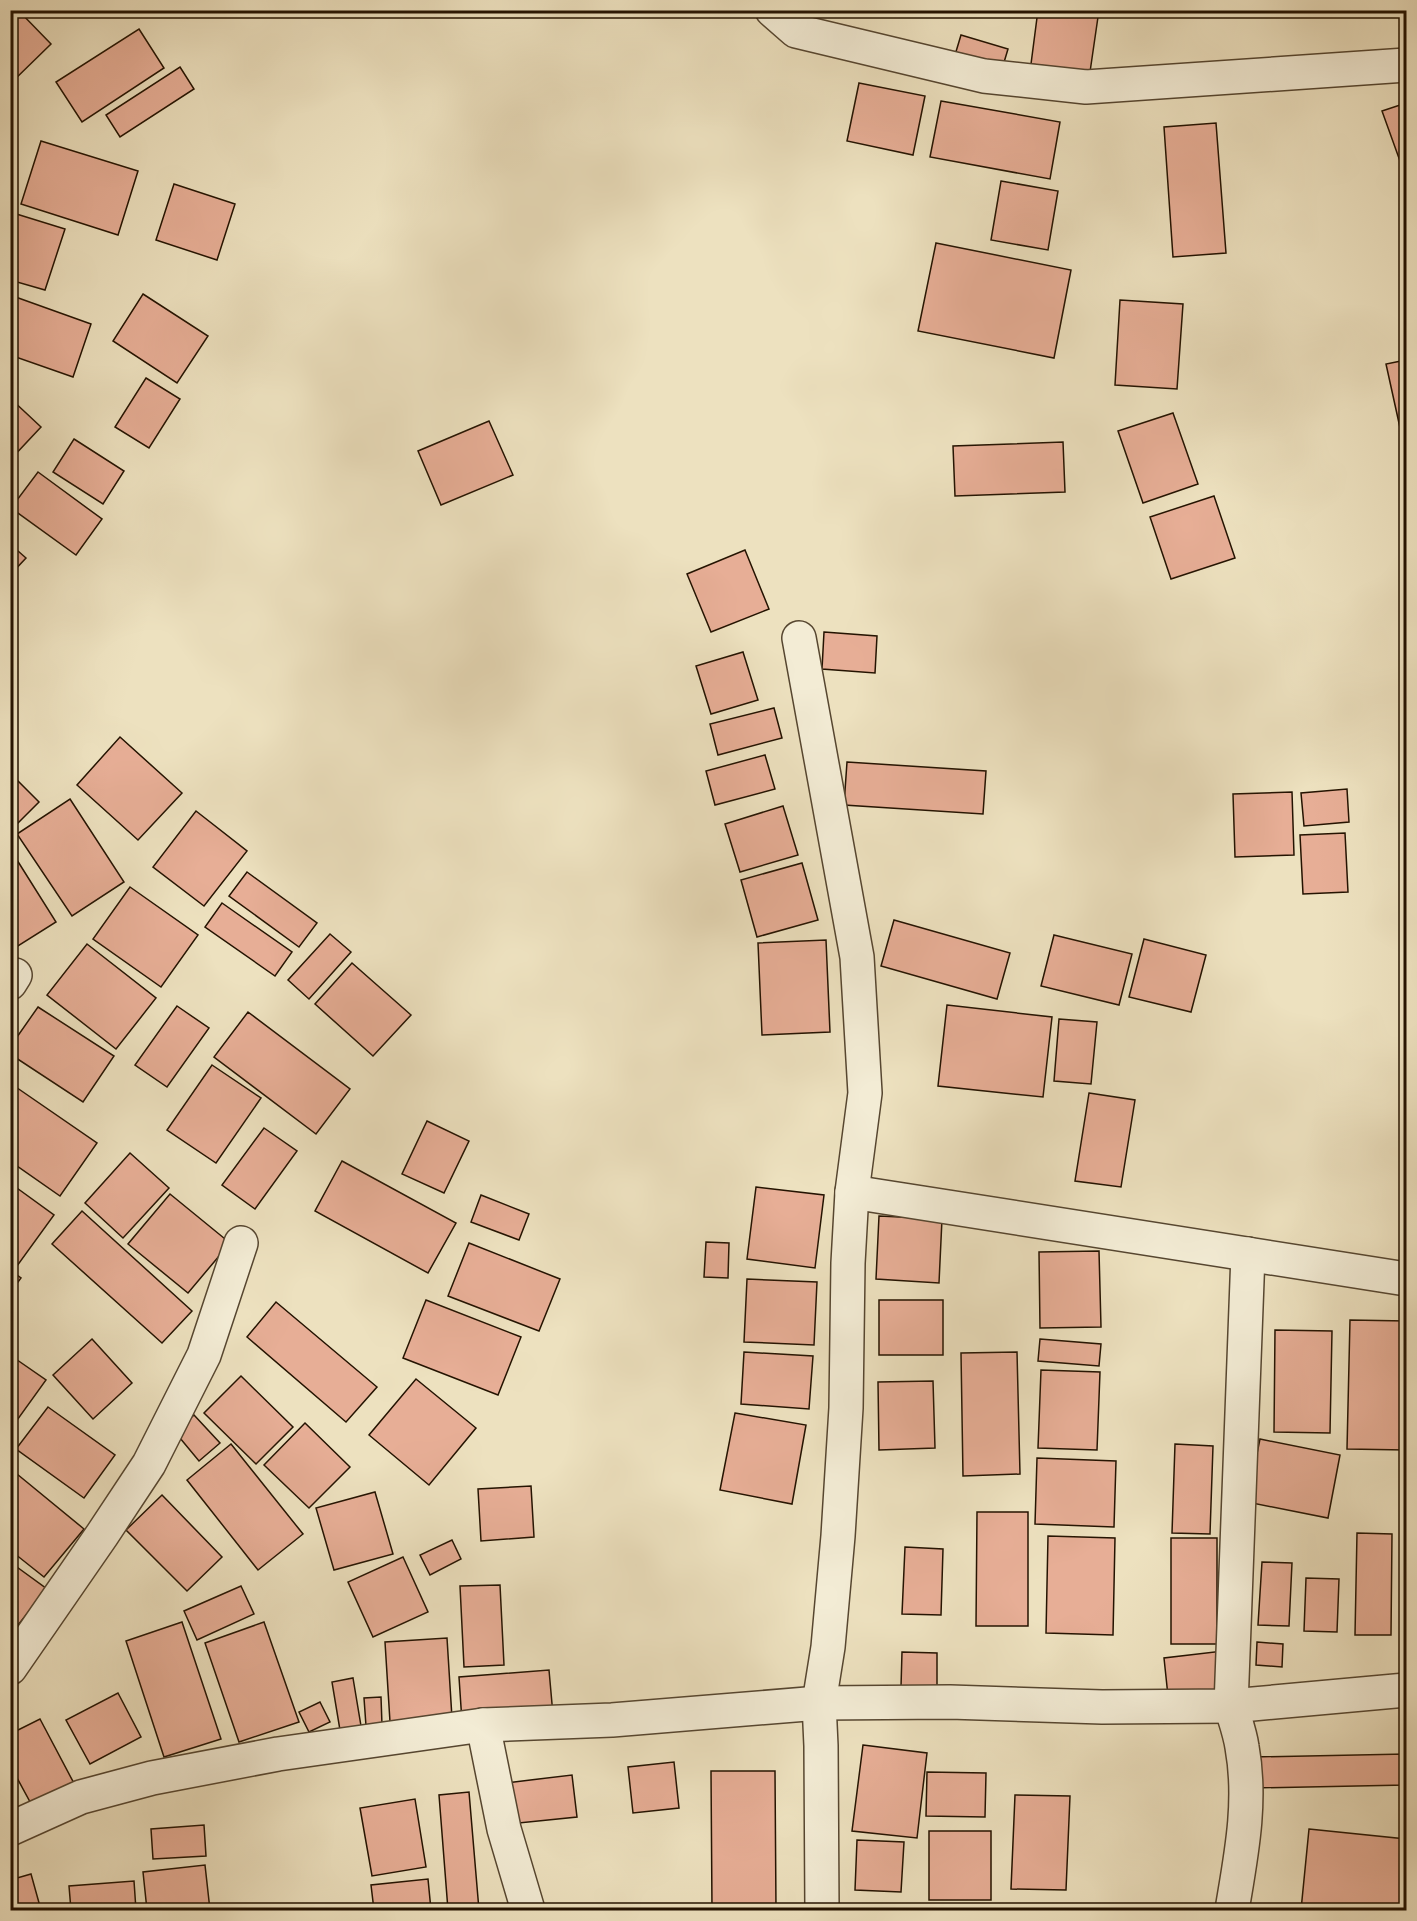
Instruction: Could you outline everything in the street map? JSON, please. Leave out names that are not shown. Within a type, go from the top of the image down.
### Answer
[{"type":"street","points":[[772,10],[796,31],[873,50],[984,76],[1086,87],[1407,65]]},
{"type":"street","points":[[799,638],[857,957],[865,1093],[852,1192],[848,1263],[846,1408],[838,1536],[828,1647],[819,1703],[822,1782],[822,1911]]},
{"type":"street","points":[[852,1192],[1407,1279]]},
{"type":"street","points":[[10,1668],[149,1464],[204,1355],[241,1243]]},
{"type":"street","points":[[1232,1911],[1245,1832],[1246,1788],[1242,1747],[1231,1706],[1248,1254]]},
{"type":"street","points":[[10,1829],[81,1797],[152,1778],[278,1754],[483,1725],[612,1720],[819,1703],[950,1702],[1102,1707],[1231,1706],[1407,1690]]},
{"type":"street","points":[[483,1725],[504,1829],[528,1911]]},
{"type":"building","points":[[10,10],[18,10],[51,44],[11,83]]},
{"type":"building","points":[[889,10],[938,10],[938,17],[889,17]]},
{"type":"building","points":[[1038,10],[1099,10],[1090,72],[1031,64]]},
{"type":"building","points":[[139,29],[164,68],[82,122],[56,82]]},
{"type":"building","points":[[961,35],[1008,49],[1002,69],[955,55]]},
{"type":"building","points":[[180,67],[194,89],[120,137],[106,115]]},
{"type":"building","points":[[859,83],[925,96],[913,155],[847,141]]},
{"type":"building","points":[[941,101],[1060,122],[1050,179],[930,157]]},
{"type":"building","points":[[1406,103],[1406,174],[1405,175],[1382,111]]},
{"type":"building","points":[[1216,123],[1226,253],[1173,257],[1164,127]]},
{"type":"building","points":[[41,141],[138,171],[118,235],[21,204]]},
{"type":"building","points":[[1001,181],[1058,191],[1048,250],[991,240]]},
{"type":"building","points":[[174,184],[235,204],[217,260],[156,240]]},
{"type":"building","points":[[10,212],[65,229],[45,290],[10,280]]},
{"type":"building","points":[[936,243],[1071,270],[1054,358],[918,331]]},
{"type":"building","points":[[143,294],[208,336],[177,383],[113,341]]},
{"type":"building","points":[[10,295],[91,324],[73,377],[10,355]]},
{"type":"building","points":[[1120,300],[1183,304],[1177,389],[1115,385]]},
{"type":"building","points":[[1406,360],[1406,455],[1386,364]]},
{"type":"building","points":[[146,378],[180,399],[149,448],[115,427]]},
{"type":"building","points":[[10,398],[41,427],[10,460]]},
{"type":"building","points":[[1173,413],[1198,484],[1143,503],[1118,431]]},
{"type":"building","points":[[489,421],[513,475],[441,505],[418,451]]},
{"type":"building","points":[[74,439],[124,471],[103,504],[53,472]]},
{"type":"building","points":[[1063,442],[1065,492],[955,496],[953,446]]},
{"type":"building","points":[[38,472],[102,519],[76,555],[11,508]]},
{"type":"building","points":[[1214,496],[1235,558],[1171,579],[1150,517]]},
{"type":"building","points":[[10,544],[26,558],[10,575]]},
{"type":"building","points":[[745,550],[769,609],[711,632],[687,574]]},
{"type":"building","points":[[824,632],[877,636],[875,673],[822,669]]},
{"type":"building","points":[[743,652],[758,700],[711,714],[696,666]]},
{"type":"building","points":[[774,708],[782,738],[718,755],[710,724]]},
{"type":"building","points":[[120,737],[182,793],[138,840],[77,785]]},
{"type":"building","points":[[765,755],[775,789],[715,805],[706,771]]},
{"type":"building","points":[[847,762],[986,771],[983,814],[844,805]]},
{"type":"building","points":[[12,775],[39,802],[12,829],[10,827]]},
{"type":"building","points":[[1347,789],[1349,822],[1304,826],[1301,793]]},
{"type":"building","points":[[1292,792],[1294,855],[1235,857],[1233,794]]},
{"type":"building","points":[[70,799],[124,882],[72,916],[17,834]]},
{"type":"building","points":[[783,806],[798,855],[740,872],[725,824]]},
{"type":"building","points":[[196,811],[247,851],[204,906],[153,867]]},
{"type":"building","points":[[1345,833],[1348,892],[1303,894],[1300,835]]},
{"type":"building","points":[[17,860],[56,922],[10,951],[10,864]]},
{"type":"building","points":[[802,863],[818,920],[757,937],[741,880]]},
{"type":"building","points":[[247,872],[317,923],[299,947],[229,896]]},
{"type":"building","points":[[130,887],[198,935],[161,987],[93,939]]},
{"type":"building","points":[[222,903],[292,952],[275,976],[205,927]]},
{"type":"building","points":[[894,920],[1010,953],[997,999],[881,966]]},
{"type":"building","points":[[330,934],[351,952],[309,999],[288,980]]},
{"type":"building","points":[[1054,935],[1132,954],[1119,1005],[1041,986]]},
{"type":"building","points":[[1144,939],[1206,955],[1191,1012],[1129,997]]},
{"type":"building","points":[[826,940],[830,1032],[762,1035],[758,943]]},
{"type":"building","points":[[87,944],[156,998],[116,1049],[47,995]]},
{"type":"building","points":[[352,963],[411,1015],[373,1056],[315,1004]]},
{"type":"building","points":[[947,1005],[1052,1017],[1043,1097],[938,1086]]},
{"type":"building","points":[[177,1006],[209,1028],[167,1087],[135,1065]]},
{"type":"building","points":[[38,1007],[114,1056],[83,1102],[10,1054],[10,1047]]},
{"type":"building","points":[[248,1012],[350,1089],[316,1134],[214,1057]]},
{"type":"building","points":[[1059,1019],[1097,1022],[1091,1084],[1054,1081]]},
{"type":"building","points":[[212,1065],[261,1098],[216,1163],[167,1130]]},
{"type":"building","points":[[10,1083],[97,1143],[60,1196],[10,1161]]},
{"type":"building","points":[[1089,1093],[1135,1100],[1121,1187],[1075,1181]]},
{"type":"building","points":[[427,1121],[469,1141],[444,1193],[402,1174]]},
{"type":"building","points":[[264,1128],[297,1151],[255,1209],[222,1185]]},
{"type":"building","points":[[130,1153],[169,1188],[123,1238],[85,1203]]},
{"type":"building","points":[[342,1161],[456,1223],[428,1273],[315,1211]]},
{"type":"building","points":[[10,1183],[54,1215],[17,1266],[10,1261]]},
{"type":"building","points":[[756,1187],[824,1195],[815,1268],[747,1259]]},
{"type":"building","points":[[170,1194],[230,1243],[188,1293],[128,1244]]},
{"type":"building","points":[[481,1195],[529,1214],[519,1240],[471,1222]]},
{"type":"building","points":[[82,1211],[192,1311],[162,1343],[52,1244]]},
{"type":"building","points":[[879,1216],[942,1219],[939,1283],[876,1279]]},
{"type":"building","points":[[706,1242],[729,1243],[728,1278],[704,1277]]},
{"type":"building","points":[[469,1243],[560,1279],[539,1331],[448,1296]]},
{"type":"building","points":[[1099,1251],[1101,1327],[1040,1328],[1039,1252]]},
{"type":"building","points":[[10,1270],[21,1278],[10,1293]]},
{"type":"building","points":[[747,1279],[817,1282],[814,1345],[744,1342]]},
{"type":"building","points":[[426,1300],[521,1337],[498,1395],[403,1358]]},
{"type":"building","points":[[879,1300],[943,1300],[943,1355],[879,1355]]},
{"type":"building","points":[[276,1302],[377,1387],[346,1422],[247,1337]]},
{"type":"building","points":[[1350,1320],[1406,1321],[1406,1450],[1347,1449]]},
{"type":"building","points":[[1275,1330],[1332,1331],[1330,1433],[1274,1432]]},
{"type":"building","points":[[92,1339],[132,1383],[93,1419],[53,1375]]},
{"type":"building","points":[[1040,1339],[1101,1344],[1099,1366],[1038,1361]]},
{"type":"building","points":[[744,1352],[813,1356],[809,1409],[741,1404]]},
{"type":"building","points":[[1017,1352],[1020,1474],[963,1476],[961,1353]]},
{"type":"building","points":[[10,1355],[46,1380],[10,1430]]},
{"type":"building","points":[[1041,1370],[1100,1372],[1097,1450],[1038,1448]]},
{"type":"building","points":[[241,1376],[293,1427],[256,1464],[204,1413]]},
{"type":"building","points":[[416,1379],[476,1428],[429,1485],[369,1435]]},
{"type":"building","points":[[933,1381],[935,1448],[879,1450],[878,1382]]},
{"type":"building","points":[[48,1407],[115,1455],[84,1498],[16,1449]]},
{"type":"building","points":[[735,1413],[806,1425],[792,1504],[720,1490]]},
{"type":"building","points":[[194,1415],[220,1443],[199,1461],[175,1432]]},
{"type":"building","points":[[305,1423],[350,1467],[309,1508],[264,1465]]},
{"type":"building","points":[[1260,1439],[1340,1455],[1328,1518],[1247,1502]]},
{"type":"building","points":[[231,1444],[303,1534],[258,1570],[187,1480]]},
{"type":"building","points":[[1175,1444],[1213,1446],[1210,1534],[1172,1533]]},
{"type":"building","points":[[1037,1458],[1116,1461],[1114,1527],[1035,1524]]},
{"type":"building","points":[[17,1474],[84,1529],[44,1577],[10,1550],[10,1482]]},
{"type":"building","points":[[531,1486],[534,1537],[481,1541],[478,1489]]},
{"type":"building","points":[[375,1492],[393,1554],[334,1570],[316,1508]]},
{"type":"building","points":[[162,1495],[222,1557],[187,1591],[126,1530]]},
{"type":"building","points":[[977,1512],[1028,1512],[1028,1626],[976,1626]]},
{"type":"building","points":[[1357,1533],[1392,1534],[1391,1635],[1355,1635]]},
{"type":"building","points":[[1048,1536],[1115,1538],[1113,1635],[1046,1633]]},
{"type":"building","points":[[1171,1538],[1217,1538],[1217,1644],[1171,1644]]},
{"type":"building","points":[[452,1540],[461,1559],[430,1575],[420,1555]]},
{"type":"building","points":[[1402,1540],[1406,1540],[1406,1635],[1402,1635]]},
{"type":"building","points":[[905,1547],[943,1549],[941,1615],[902,1614]]},
{"type":"building","points":[[403,1557],[428,1612],[373,1637],[348,1582]]},
{"type":"building","points":[[10,1562],[47,1589],[10,1635]]},
{"type":"building","points":[[1262,1562],[1292,1563],[1289,1626],[1258,1625]]},
{"type":"building","points":[[1306,1578],[1339,1579],[1337,1632],[1304,1631]]},
{"type":"building","points":[[500,1585],[504,1665],[464,1667],[460,1586]]},
{"type":"building","points":[[241,1586],[254,1614],[197,1640],[184,1611]]},
{"type":"building","points":[[182,1622],[221,1739],[164,1757],[126,1641]]},
{"type":"building","points":[[264,1622],[299,1722],[239,1742],[205,1643]]},
{"type":"building","points":[[447,1638],[452,1718],[390,1722],[385,1642]]},
{"type":"building","points":[[1257,1642],[1283,1644],[1282,1667],[1256,1665]]},
{"type":"building","points":[[1223,1651],[1227,1690],[1168,1696],[1164,1658]]},
{"type":"building","points":[[902,1652],[937,1653],[937,1688],[901,1687]]},
{"type":"building","points":[[549,1670],[553,1715],[462,1722],[459,1677]]},
{"type":"building","points":[[353,1678],[362,1732],[341,1736],[332,1682]]},
{"type":"building","points":[[118,1693],[141,1737],[90,1764],[66,1720]]},
{"type":"building","points":[[381,1697],[382,1725],[366,1726],[364,1698]]},
{"type":"building","points":[[320,1702],[330,1722],[309,1732],[299,1712]]},
{"type":"building","points":[[40,1719],[77,1789],[35,1811],[10,1765],[10,1734]]},
{"type":"building","points":[[863,1745],[927,1753],[917,1838],[852,1831]]},
{"type":"building","points":[[1406,1754],[1406,1785],[1252,1788],[1252,1757]]},
{"type":"building","points":[[674,1762],[679,1808],[633,1813],[628,1767]]},
{"type":"building","points":[[711,1771],[775,1771],[776,1910],[712,1910]]},
{"type":"building","points":[[927,1772],[986,1773],[985,1817],[926,1816]]},
{"type":"building","points":[[572,1775],[577,1817],[509,1824],[505,1783]]},
{"type":"building","points":[[469,1792],[479,1910],[448,1910],[439,1795]]},
{"type":"building","points":[[1015,1795],[1070,1796],[1066,1890],[1011,1889]]},
{"type":"building","points":[[415,1799],[426,1867],[372,1876],[360,1808]]},
{"type":"building","points":[[204,1825],[206,1856],[153,1859],[151,1829]]},
{"type":"building","points":[[1309,1829],[1406,1839],[1406,1910],[1301,1910]]},
{"type":"building","points":[[929,1831],[991,1831],[991,1900],[929,1900]]},
{"type":"building","points":[[857,1840],[904,1842],[901,1892],[855,1890]]},
{"type":"building","points":[[205,1865],[210,1910],[147,1910],[143,1872]]},
{"type":"building","points":[[31,1874],[41,1910],[10,1910],[10,1880]]},
{"type":"building","points":[[428,1879],[431,1910],[374,1910],[371,1885]]},
{"type":"building","points":[[134,1881],[136,1910],[71,1910],[69,1886]]},
{"type":"building","points":[[582,1905],[583,1910],[558,1910],[558,1906]]}]
